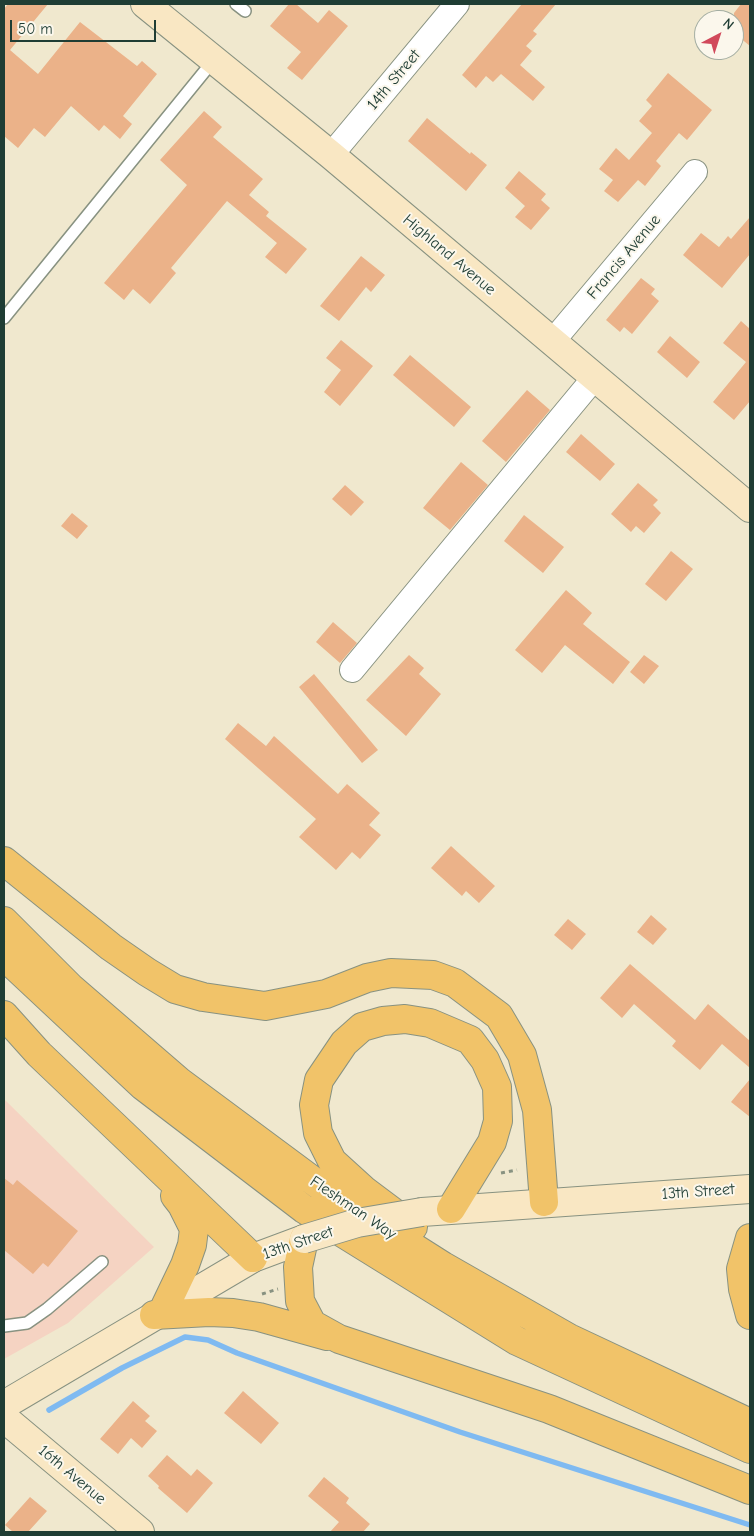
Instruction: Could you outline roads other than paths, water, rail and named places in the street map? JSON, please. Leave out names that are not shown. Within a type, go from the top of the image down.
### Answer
[{"type":"main road","name":"Highland Avenue","points":[[153,6],[213,61],[331,156],[750,508]]},
{"type":"main road","points":[[4,861],[111,947],[147,972],[175,988],[203,998],[265,1006],[326,994],[367,978],[391,973],[433,974],[455,983],[499,1016],[522,1055],[537,1110],[544,1202]]},
{"type":"main road","name":"Fleshman Way","points":[[4,921],[70,987],[180,1082],[262,1145],[339,1200],[443,1266],[569,1338],[750,1423]]},
{"type":"main road","name":"Fleshman Way","points":[[4,956],[143,1086],[304,1210],[517,1341],[750,1449]]},
{"type":"main road","points":[[4,1015],[39,1054],[253,1258]]},
{"type":"main road","points":[[451,1208],[492,1142],[498,1121],[496,1087],[486,1060],[470,1040],[450,1029],[430,1023],[398,1020],[383,1021],[362,1028],[344,1043],[319,1080],[314,1105],[318,1133],[332,1161],[365,1191],[440,1247],[569,1338]]},
{"type":"main road","points":[[126,1137],[182,1205],[194,1228],[192,1245],[185,1265],[159,1313],[209,1312],[258,1317],[339,1339],[549,1409],[750,1490]]},
{"type":"main road","name":"13th Street","points":[[4,1405],[253,1258],[304,1239],[357,1223],[451,1208],[750,1189]]},
{"type":"main road","points":[[750,1238],[741,1269],[743,1289],[750,1316]]},
{"type":"main road","points":[[304,1239],[298,1267],[300,1300],[312,1324],[339,1339]]},
{"type":"main road","name":"16th Avenue","points":[[4,1418],[140,1532]]},
{"type":"street","name":"14th Street","points":[[331,156],[457,4]]},
{"type":"street","name":"Francis Avenue","points":[[552,342],[695,172]]},
{"type":"street","points":[[352,670],[595,377]]},
{"type":"lane","points":[[4,318],[213,61]]},
{"type":"lane","points":[[4,1326],[27,1323],[47,1309],[102,1262]]},
{"type":"waterway","points":[[49,1410],[122,1368],[185,1337],[208,1340],[237,1353],[460,1432],[750,1525]]}]
